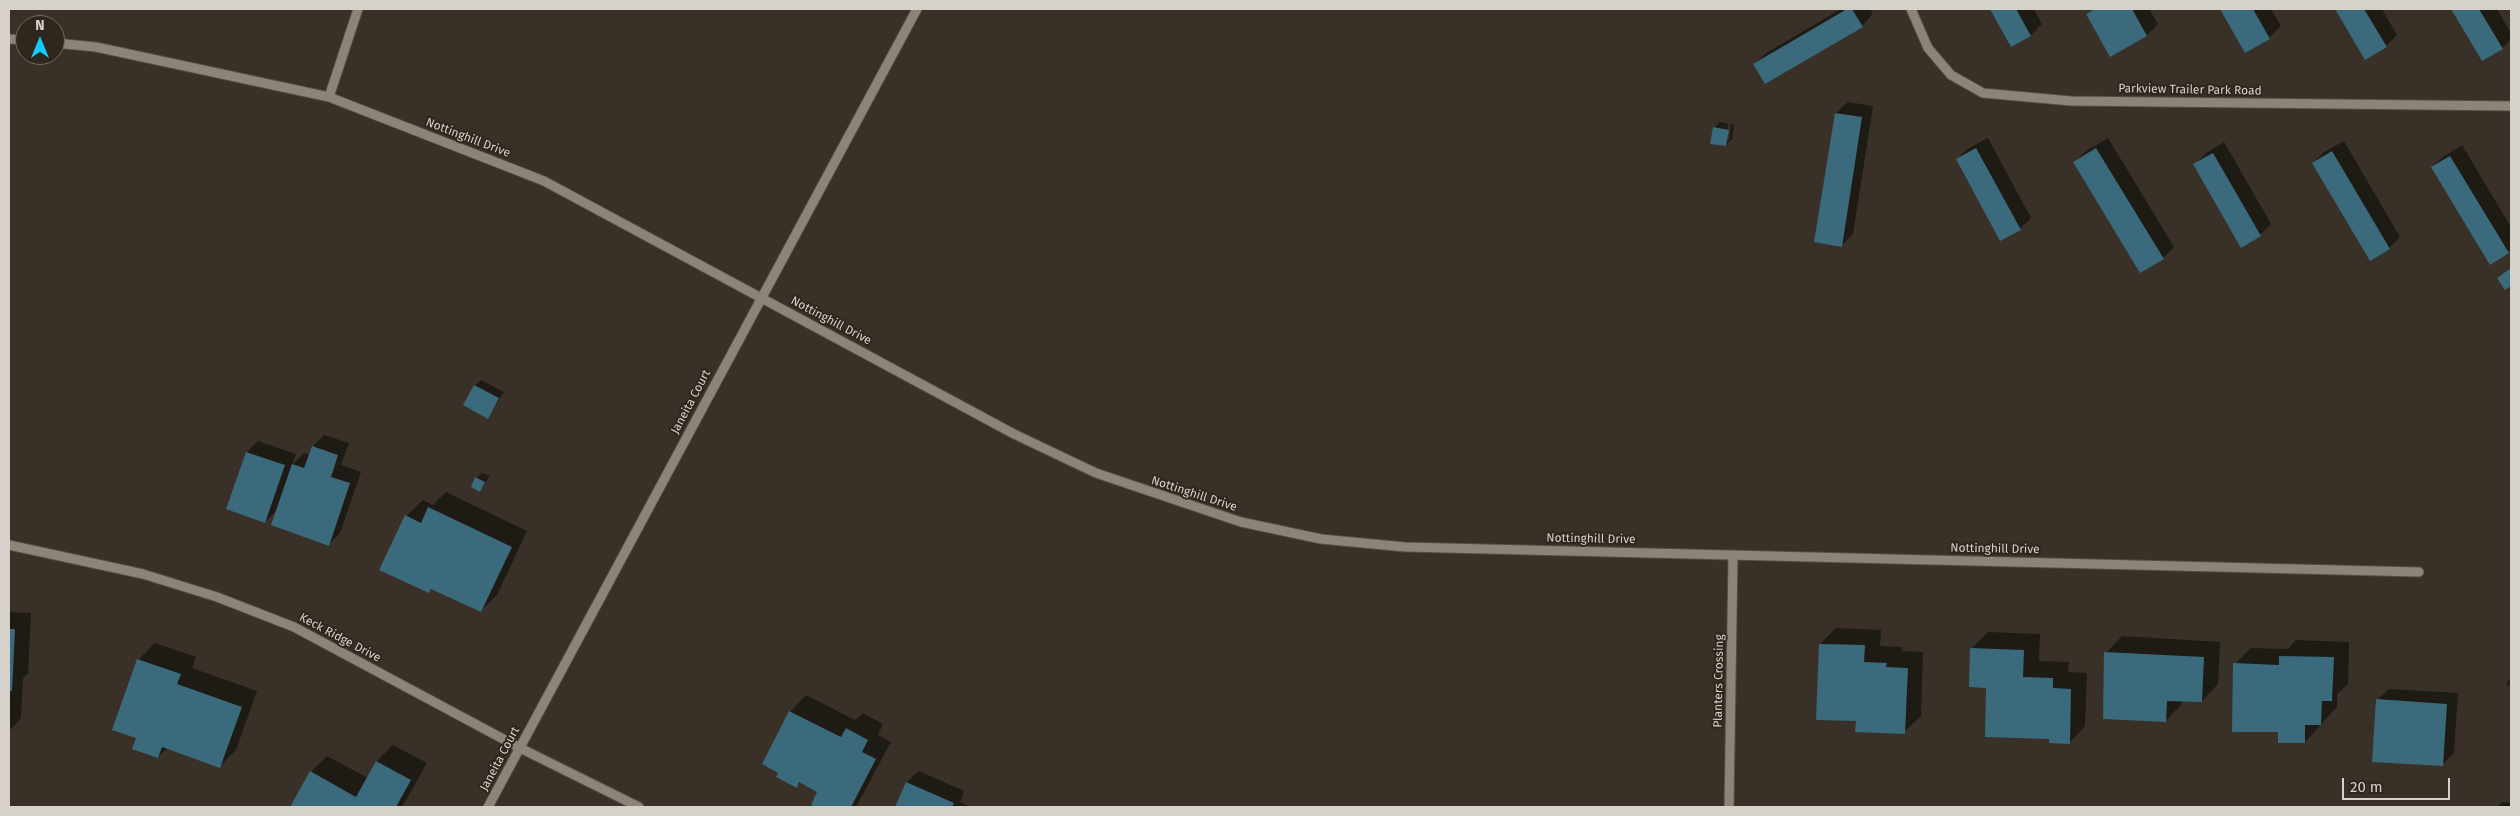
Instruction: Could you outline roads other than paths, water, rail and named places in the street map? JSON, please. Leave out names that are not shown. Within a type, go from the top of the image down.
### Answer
[{"type":"street","points":[[329,97],[358,9]]},
{"type":"street","name":"Janeita Court","points":[[488,807],[917,9]]},
{"type":"street","name":"Parkview Trailer Park Road","points":[[1911,9],[1928,48],[1951,75],[1984,93],[2070,101],[2511,106]]},
{"type":"street","name":"Nottinghill Drive","points":[[65,44],[96,46],[329,97],[544,181],[1014,434],[1096,473],[1242,522],[1321,539],[1405,547],[2419,572]]},
{"type":"street","name":"Keck Ridge Drive","points":[[9,545],[143,574],[217,597],[294,627],[520,748],[639,807]]},
{"type":"street","name":"Planters Crossing","points":[[1729,807],[1734,555]]}]
